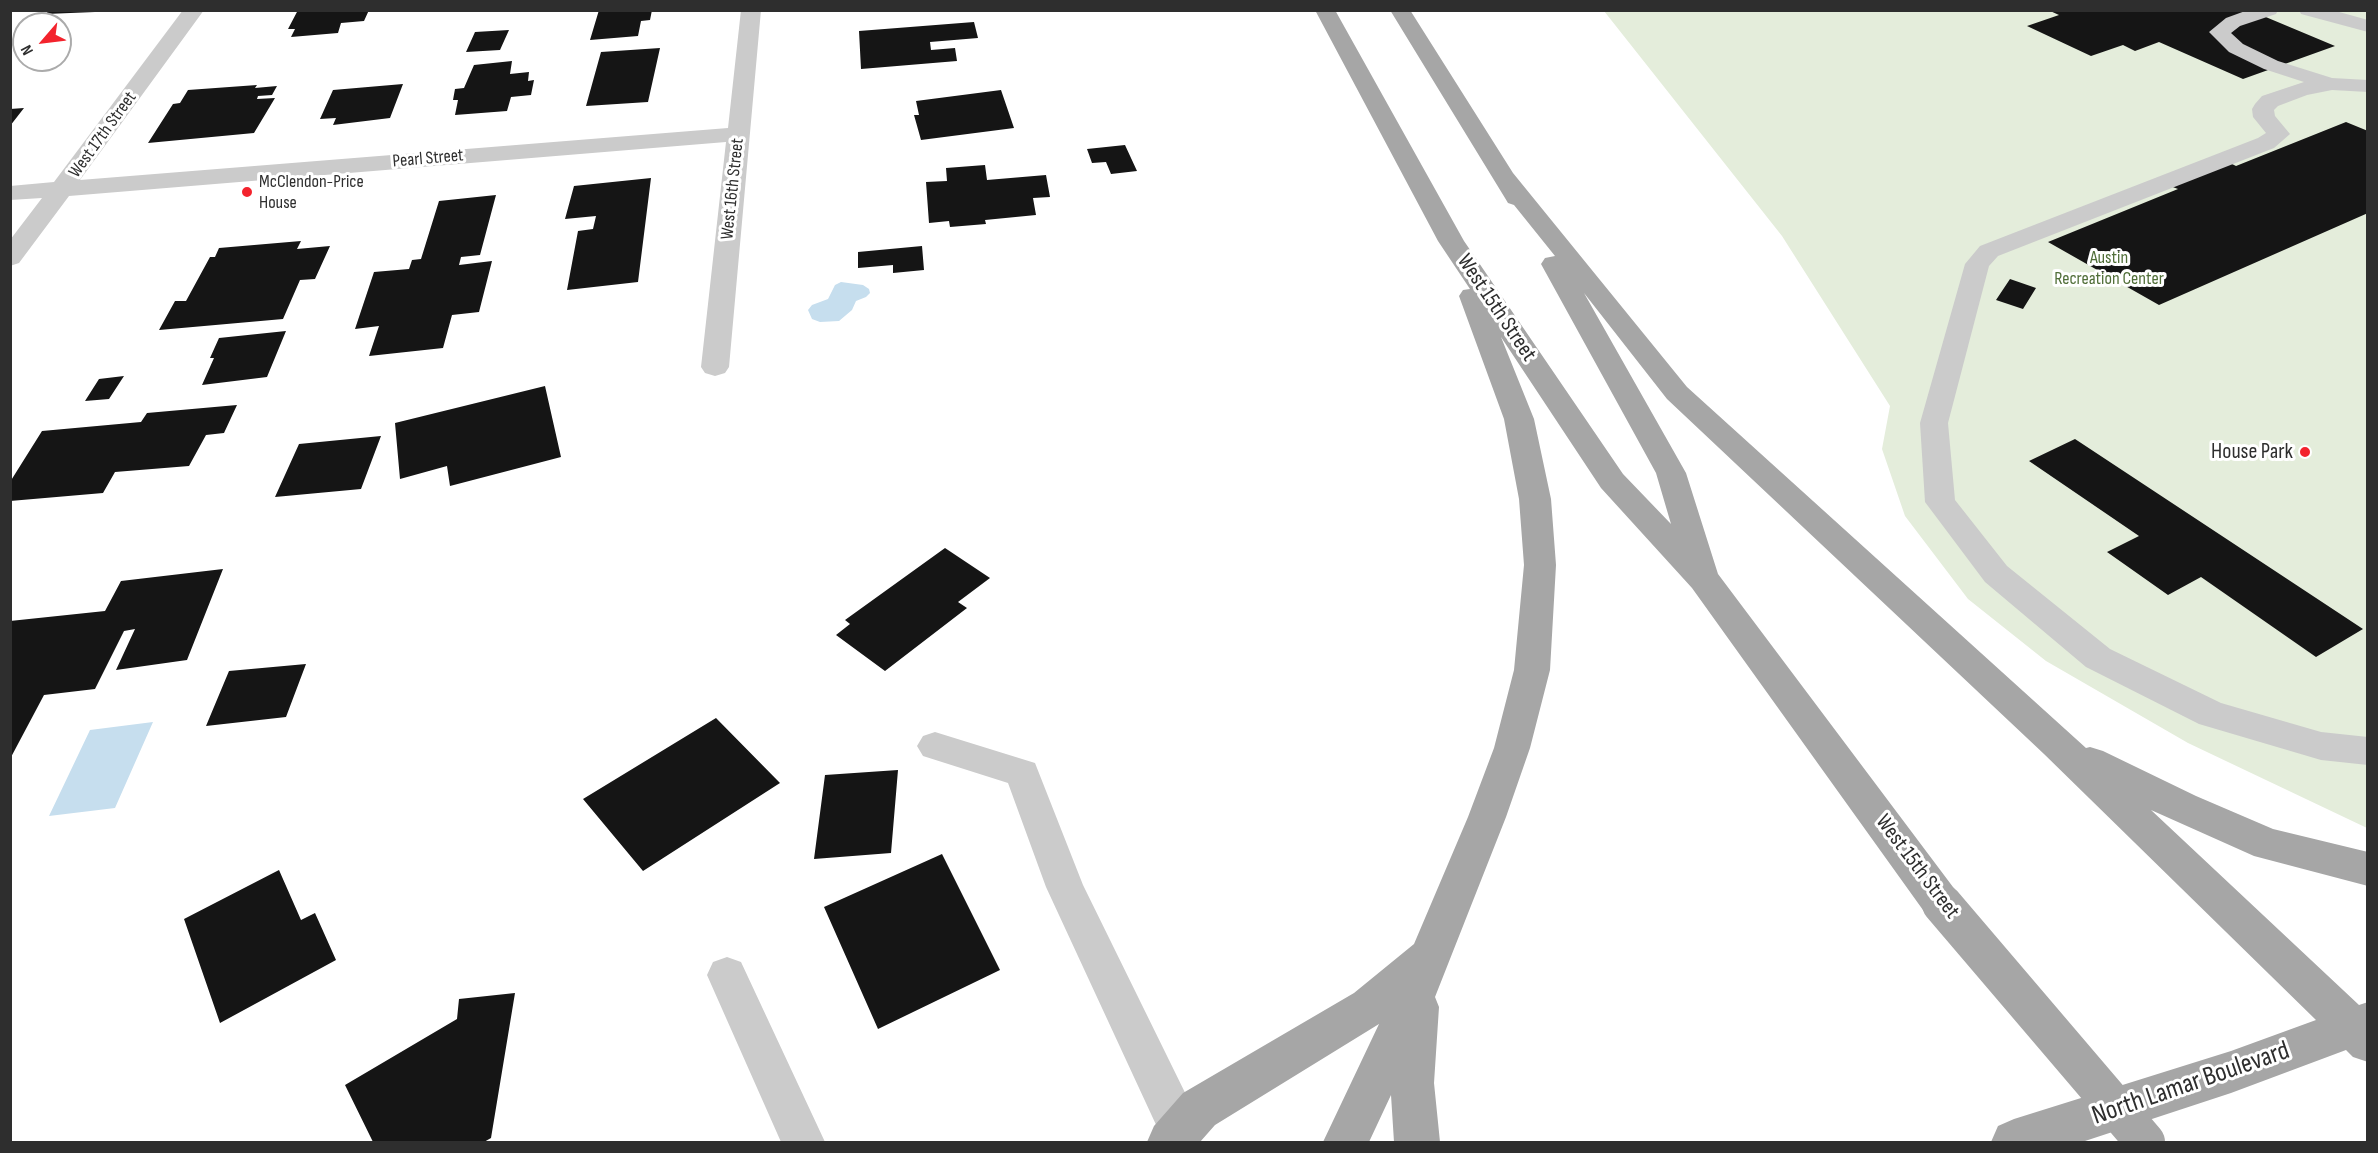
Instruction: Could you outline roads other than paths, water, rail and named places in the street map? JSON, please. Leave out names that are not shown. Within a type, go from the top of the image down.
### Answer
[{"type":"main road","name":"West 15th Street","points":[[1325,10],[1451,241],[1612,481],[1704,580],[1942,904],[2145,1143]]},
{"type":"main road","name":"West 15th Street","points":[[1400,10],[1506,178],[1671,473],[1704,580]]},
{"type":"main road","points":[[1506,178],[1677,393],[2363,1031]]},
{"type":"main road","points":[[1346,1143],[1425,970],[1487,817],[1512,748],[1532,670],[1540,565],[1535,499],[1519,419],[1451,241]]},
{"type":"main road","points":[[2057,744],[2182,807],[2268,844],[2367,869]]},
{"type":"main road","points":[[1175,1136],[1199,1109],[1369,1007],[1425,970]]},
{"type":"main road","points":[[1417,1143],[1412,1083],[1425,970]]},
{"type":"main road","name":"North Lamar Boulevard","points":[[2014,1143],[2363,1031]]},
{"type":"street","name":"West 17th Street","points":[[10,258],[194,10]]},
{"type":"street","name":"West 16th Street","points":[[715,367],[751,10]]},
{"type":"street","name":"Pearl Street","points":[[10,193],[738,134]]},
{"type":"lane","points":[[2269,10],[2233,22],[2219,32],[2236,48],[2271,65],[2332,84]]},
{"type":"lane","points":[[2308,10],[2367,26]]},
{"type":"lane","points":[[2367,86],[2332,84],[2302,89],[2270,101],[2264,108],[2264,117],[2279,134],[2266,143],[1989,251],[1977,264],[1934,423],[1940,502],[1996,574],[2098,658],[2211,714],[2321,746],[2367,751]]},
{"type":"lane","points":[[934,746],[1022,773],[1065,887],[1175,1136]]},
{"type":"lane","points":[[728,975],[802,1143]]},
{"type":"water","points":[[841,282],[863,285],[869,289],[870,293],[856,301],[852,310],[839,321],[820,322],[812,319],[808,310],[812,305],[828,299],[835,285]]},
{"type":"water","points":[[153,722],[115,808],[49,816],[90,730]]},
{"type":"place","name":"McClendon-Price House","points":[[247,192]]},
{"type":"place","name":"House Park","points":[[2305,452]]},
{"type":"park label","name":"Austin Recreation Center","points":[[2109,268]]}]
